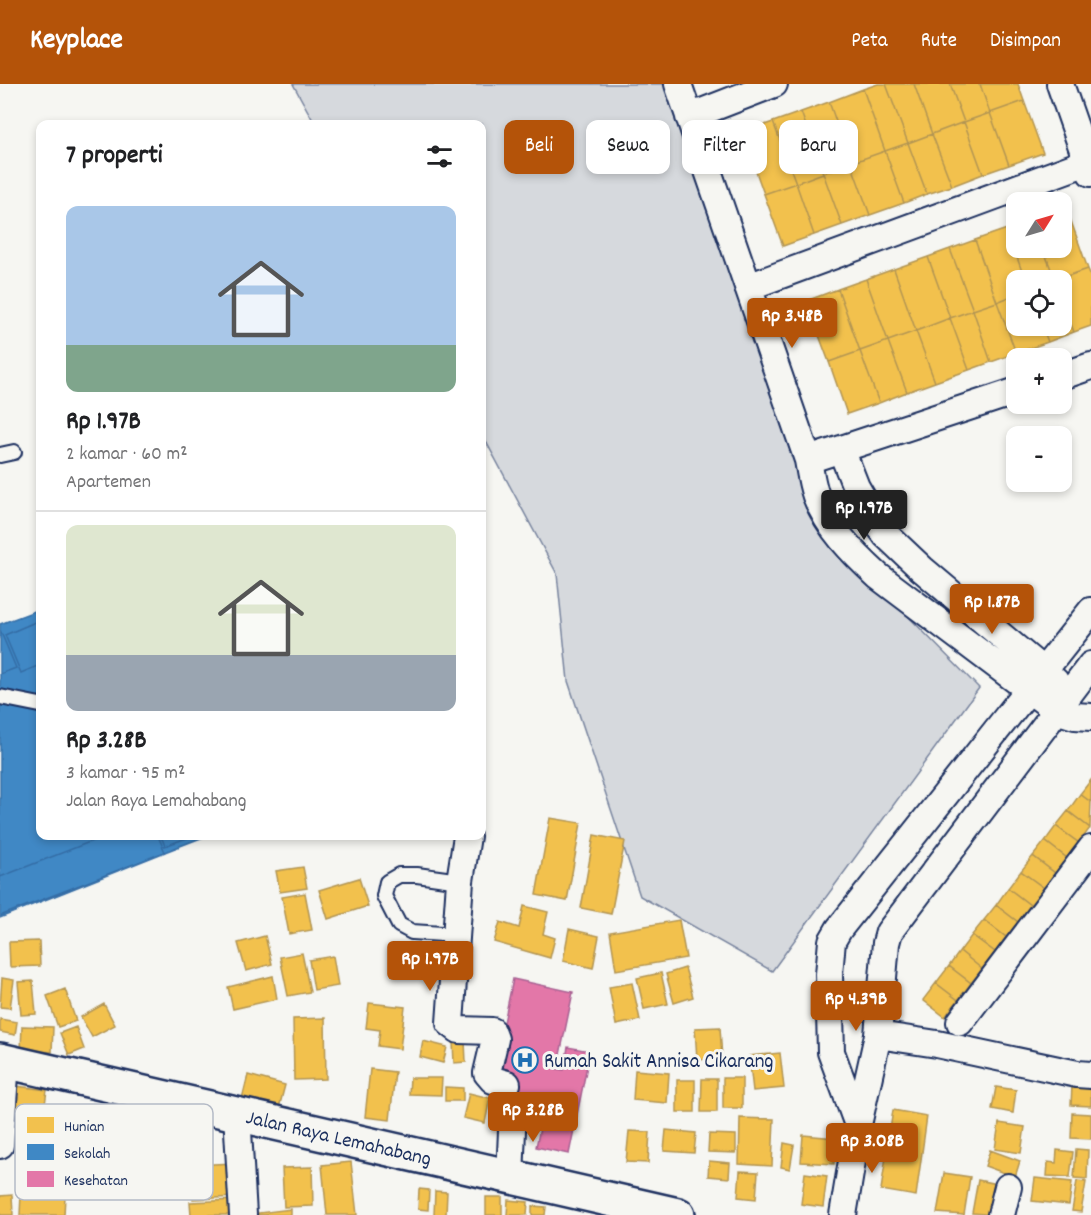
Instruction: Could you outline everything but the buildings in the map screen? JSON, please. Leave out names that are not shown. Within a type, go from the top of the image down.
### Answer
[{"type":"main road","name":"Jalan Raya Lemahabang","points":[[3,1061],[193,1104]]},
{"type":"main road","name":"Jalan Raya Lemahabang","points":[[213,1109],[678,1215]]},
{"type":"street","points":[[678,84],[808,460],[815,495],[826,519],[851,552],[878,576],[1036,681],[1063,702]]},
{"type":"street","points":[[689,117],[774,84]]},
{"type":"street","points":[[748,287],[1089,168],[1060,84]]},
{"type":"street","points":[[1072,373],[1091,366]]},
{"type":"street","points":[[808,460],[1006,395]]},
{"type":"street","points":[[841,449],[856,487],[886,535],[1036,681]]},
{"type":"street","points":[[858,1125],[831,1052],[829,974],[832,941],[839,929],[1091,611]]},
{"type":"street","points":[[843,1215],[858,1125],[878,1035],[886,943],[890,932],[1091,665]]},
{"type":"street","points":[[466,840],[460,881],[450,1023],[459,1030],[492,1031],[495,1039],[487,1073],[510,1096],[510,1177]]},
{"type":"street","points":[[960,1022],[1091,849]]},
{"type":"street","points":[[878,1035],[937,1044],[1091,1075]]},
{"type":"street","points":[[0,1145],[3,1061]]},
{"type":"street","points":[[237,1114],[243,1215]]},
{"type":"street","points":[[1001,1215],[1008,1187]]},
{"type":"lane","points":[[0,697],[36,704]]},
{"type":"lane","points":[[457,935],[412,932],[399,925],[384,896],[387,882],[399,875],[460,881]]},
{"type":"shaded area","points":[[293,84],[669,84],[682,123],[682,174],[699,174],[816,523],[979,688],[772,971],[640,896],[568,681],[557,574],[486,441],[486,120],[313,120]]},
{"type":"place","name":"Rumah Sakit Annisa Cikarang","points":[[525,1060]]}]
